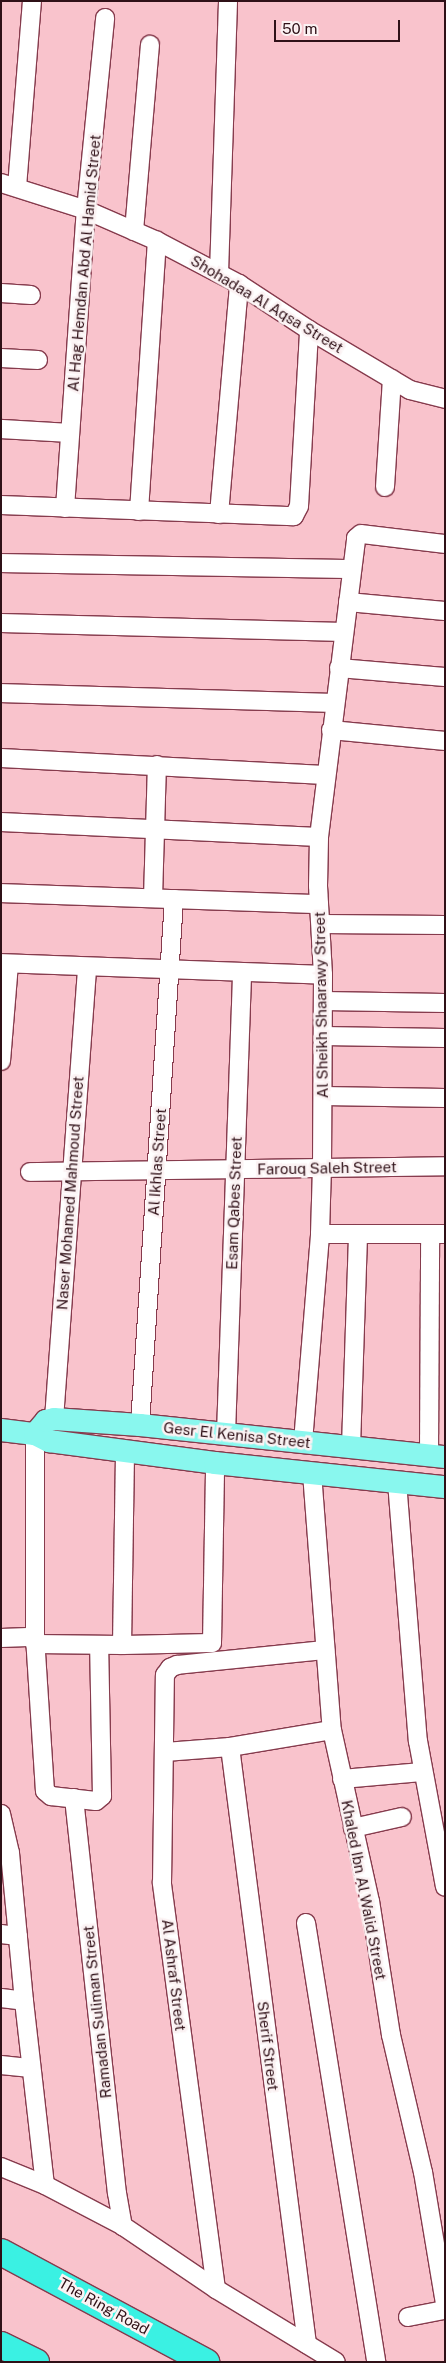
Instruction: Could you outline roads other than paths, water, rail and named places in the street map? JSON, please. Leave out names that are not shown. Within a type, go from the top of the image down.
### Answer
[{"type":"highway","name":"The Ring Road","points":[[1,2252],[206,2362]]},
{"type":"highway","points":[[1,2345],[36,2362]]},
{"type":"main road","name":"Gesr El Kenisa Street","points":[[54,1420],[140,1425],[437,1456]]},
{"type":"main road","points":[[35,1434],[46,1422],[54,1420]]},
{"type":"main road","name":"Gesr El Kenisa Street","points":[[1,1430],[35,1434],[49,1441],[215,1463],[445,1487]]},
{"type":"street","points":[[9,185],[32,1]]},
{"type":"street","points":[[219,273],[228,1]]},
{"type":"street","name":"Al Hag Hemdan Abd Al Hamid Street","points":[[65,508],[86,210],[105,18]]},
{"type":"street","points":[[134,231],[150,45]]},
{"type":"street","name":"Shohadaa Al Aqsa Street","points":[[9,185],[86,210],[158,241],[239,284],[309,330],[420,395],[445,399]]},
{"type":"street","points":[[139,511],[158,241]]},
{"type":"street","points":[[219,514],[239,284]]},
{"type":"street","points":[[1,294],[31,295]]},
{"type":"street","points":[[1,505],[290,517],[297,513],[309,330]]},
{"type":"street","points":[[1,358],[38,360]]},
{"type":"street","points":[[385,487],[392,379]]},
{"type":"street","points":[[1,430],[70,433]]},
{"type":"street","name":"Al Sheikh Shaarawy Street","points":[[303,1442],[320,1234],[322,1168],[324,974],[319,904],[319,837],[330,730],[356,538],[359,534],[445,544]]},
{"type":"street","points":[[1,563],[352,569]]},
{"type":"street","points":[[348,602],[445,611]]},
{"type":"street","points":[[1,623],[344,632]]},
{"type":"street","points":[[339,668],[445,677]]},
{"type":"street","points":[[1,693],[334,703]]},
{"type":"street","points":[[330,730],[445,741]]},
{"type":"street","points":[[1,758],[325,775]]},
{"type":"street","points":[[153,898],[157,765]]},
{"type":"street","points":[[1,822],[319,837]]},
{"type":"street","points":[[1,893],[319,904]]},
{"type":"street","name":"Al Ikhlas Street","points":[[140,1425],[174,899]]},
{"type":"street","points":[[321,924],[445,926]]},
{"type":"street","points":[[1,1061],[5,964],[324,974]]},
{"type":"street","name":"Naser Mohamed Mahmoud Street","points":[[54,1420],[87,967]]},
{"type":"street","name":"Esam Qabes Street","points":[[226,1434],[242,972]]},
{"type":"street","points":[[323,1001],[445,1003]]},
{"type":"street","points":[[323,1036],[445,1038]]},
{"type":"street","points":[[322,1096],[445,1098]]},
{"type":"street","name":"Farouq Saleh Street","points":[[30,1172],[445,1166]]},
{"type":"street","points":[[320,1234],[437,1234],[437,1456]]},
{"type":"street","points":[[351,1447],[358,1234]]},
{"type":"street","points":[[35,1434],[35,1641],[45,1791],[51,1796],[96,1801],[102,1796],[99,1645]]},
{"type":"street","points":[[122,1646],[125,1451]]},
{"type":"street","points":[[1,1638],[122,1646],[210,1644],[213,1639],[215,1463]]},
{"type":"street","name":"Khaled Ibn Al Walid Street","points":[[312,1473],[332,1730],[370,1901],[391,2035],[423,2172],[445,2304]]},
{"type":"street","points":[[397,1482],[418,1741],[422,1772],[443,1867],[445,1887]]},
{"type":"street","name":"Al Ashraf Street","points":[[216,2289],[162,1883],[165,1675],[170,1668],[177,1665],[325,1650]]},
{"type":"street","points":[[165,1752],[230,1747],[332,1730]]},
{"type":"street","name":"Sherif Street","points":[[230,1747],[307,2344]]},
{"type":"street","points":[[342,1780],[422,1772]]},
{"type":"street","name":"Ramadan Suliman Street","points":[[74,1798],[117,2193],[123,2226]]},
{"type":"street","points":[[1,1814],[6,1852],[10,1935],[24,2001],[45,2185]]},
{"type":"street","points":[[353,1828],[402,1817]]},
{"type":"street","points":[[306,1923],[376,2362]]},
{"type":"street","points":[[1,1998],[24,2001]]},
{"type":"street","points":[[1,2065],[31,2068]]},
{"type":"street","points":[[1,2167],[45,2185],[123,2226],[216,2289],[336,2362]]},
{"type":"street","points":[[408,2317],[445,2310]]}]
